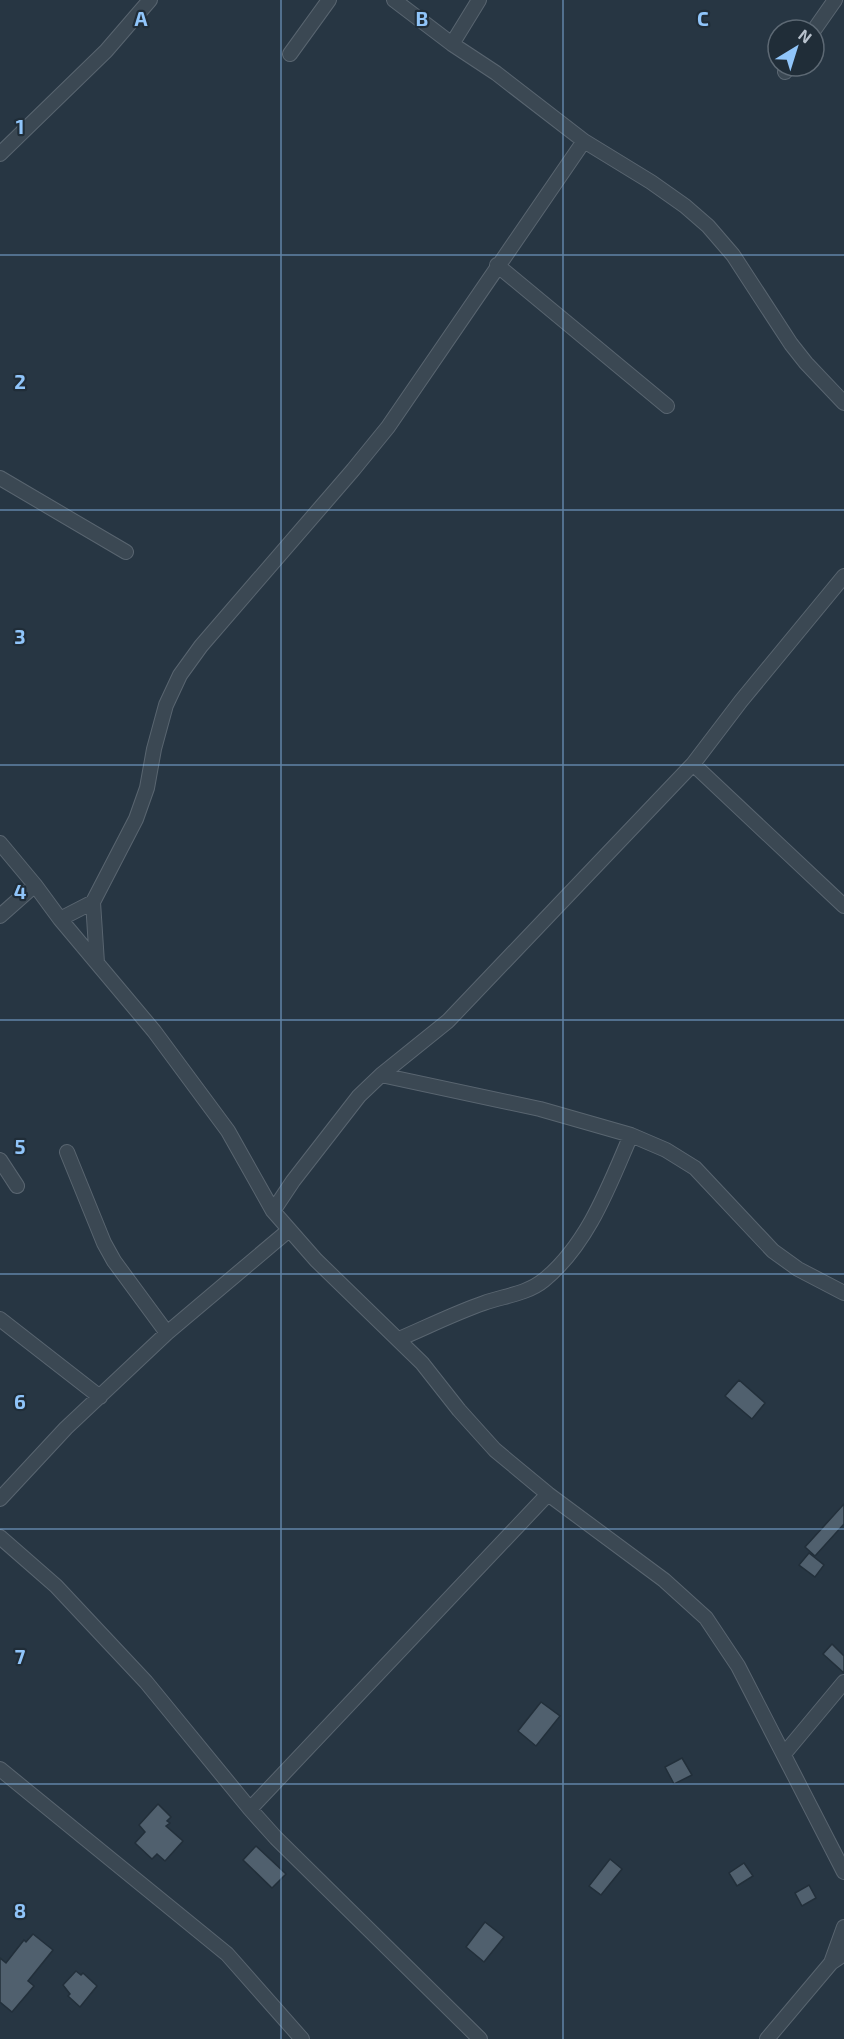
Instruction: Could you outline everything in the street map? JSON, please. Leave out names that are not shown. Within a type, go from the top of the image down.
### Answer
[{"type":"street","points":[[0,154],[106,51],[150,0]]},
{"type":"street","points":[[290,54],[329,0]]},
{"type":"street","points":[[394,0],[452,44],[496,73],[584,141],[659,188],[708,226],[734,255],[791,344],[844,403]]},
{"type":"street","points":[[452,44],[479,0]]},
{"type":"street","points":[[822,18],[834,0]]},
{"type":"street","points":[[97,963],[93,902],[136,819],[147,788],[154,749],[166,705],[180,675],[201,646],[388,427],[584,141]]},
{"type":"street","points":[[497,266],[667,406]]},
{"type":"street","points":[[0,478],[126,552]]},
{"type":"street","points":[[273,1211],[293,1181],[359,1096],[381,1074],[448,1021],[693,764],[741,701],[844,576]]},
{"type":"street","points":[[693,764],[844,906]]},
{"type":"street","points":[[0,843],[154,1031],[228,1131],[273,1211],[316,1260],[422,1363],[459,1410],[495,1450],[548,1494],[664,1580],[706,1618],[738,1666],[844,1872]]},
{"type":"street","points":[[0,916],[35,885]]},
{"type":"street","points":[[60,919],[93,902]]},
{"type":"street","points":[[381,1074],[540,1109],[631,1135],[666,1150],[695,1168],[773,1251],[798,1269],[844,1293]]},
{"type":"street","points":[[399,1339],[484,1303],[527,1290],[543,1281],[562,1263],[601,1204],[631,1135]]},
{"type":"street","points":[[67,1152],[104,1243],[114,1261],[167,1333]]},
{"type":"street","points":[[0,1160],[17,1186]]},
{"type":"street","points":[[0,1499],[66,1428],[167,1333],[289,1230]]},
{"type":"street","points":[[0,1319],[100,1397]]},
{"type":"street","points":[[250,1809],[548,1494]]},
{"type":"street","points":[[0,1537],[56,1586],[146,1682],[250,1809],[314,1877],[480,2039]]},
{"type":"street","points":[[784,1754],[844,1682]]},
{"type":"street","points":[[0,1769],[227,1954],[302,2039]]},
{"type":"street","points":[[831,1963],[844,1927]]},
{"type":"street","points":[[767,2039],[831,1963],[844,1954]]},
{"type":"building","points":[[739,1380],[765,1403],[752,1419],[725,1396]]},
{"type":"building","points":[[844,1504],[844,1524],[815,1556],[805,1547]]},
{"type":"building","points":[[809,1553],[824,1565],[815,1577],[799,1565]]},
{"type":"building","points":[[832,1644],[844,1656],[844,1673],[823,1654]]},
{"type":"building","points":[[541,1702],[560,1716],[536,1746],[518,1731]]},
{"type":"building","points":[[682,1758],[692,1775],[674,1784],[665,1767]]},
{"type":"building","points":[[158,1804],[171,1817],[167,1821],[170,1823],[166,1826],[183,1841],[165,1861],[157,1854],[152,1859],[135,1843],[145,1832],[139,1825]]},
{"type":"building","points":[[256,1846],[286,1874],[272,1888],[243,1860]]},
{"type":"building","points":[[610,1859],[622,1869],[601,1895],[589,1886]]},
{"type":"building","points":[[744,1863],[753,1876],[737,1886],[729,1873]]},
{"type":"building","points":[[809,1885],[816,1898],[802,1906],[795,1893]]},
{"type":"building","points":[[485,1922],[504,1937],[484,1962],[466,1947]]},
{"type":"building","points":[[33,1934],[53,1950],[28,1981],[34,1986],[12,2012],[0,2002],[0,1958],[6,1963],[24,1940],[26,1942]]},
{"type":"building","points":[[76,1971],[81,1975],[83,1973],[97,1986],[80,2007],[68,1996],[70,1994],[63,1985]]}]
